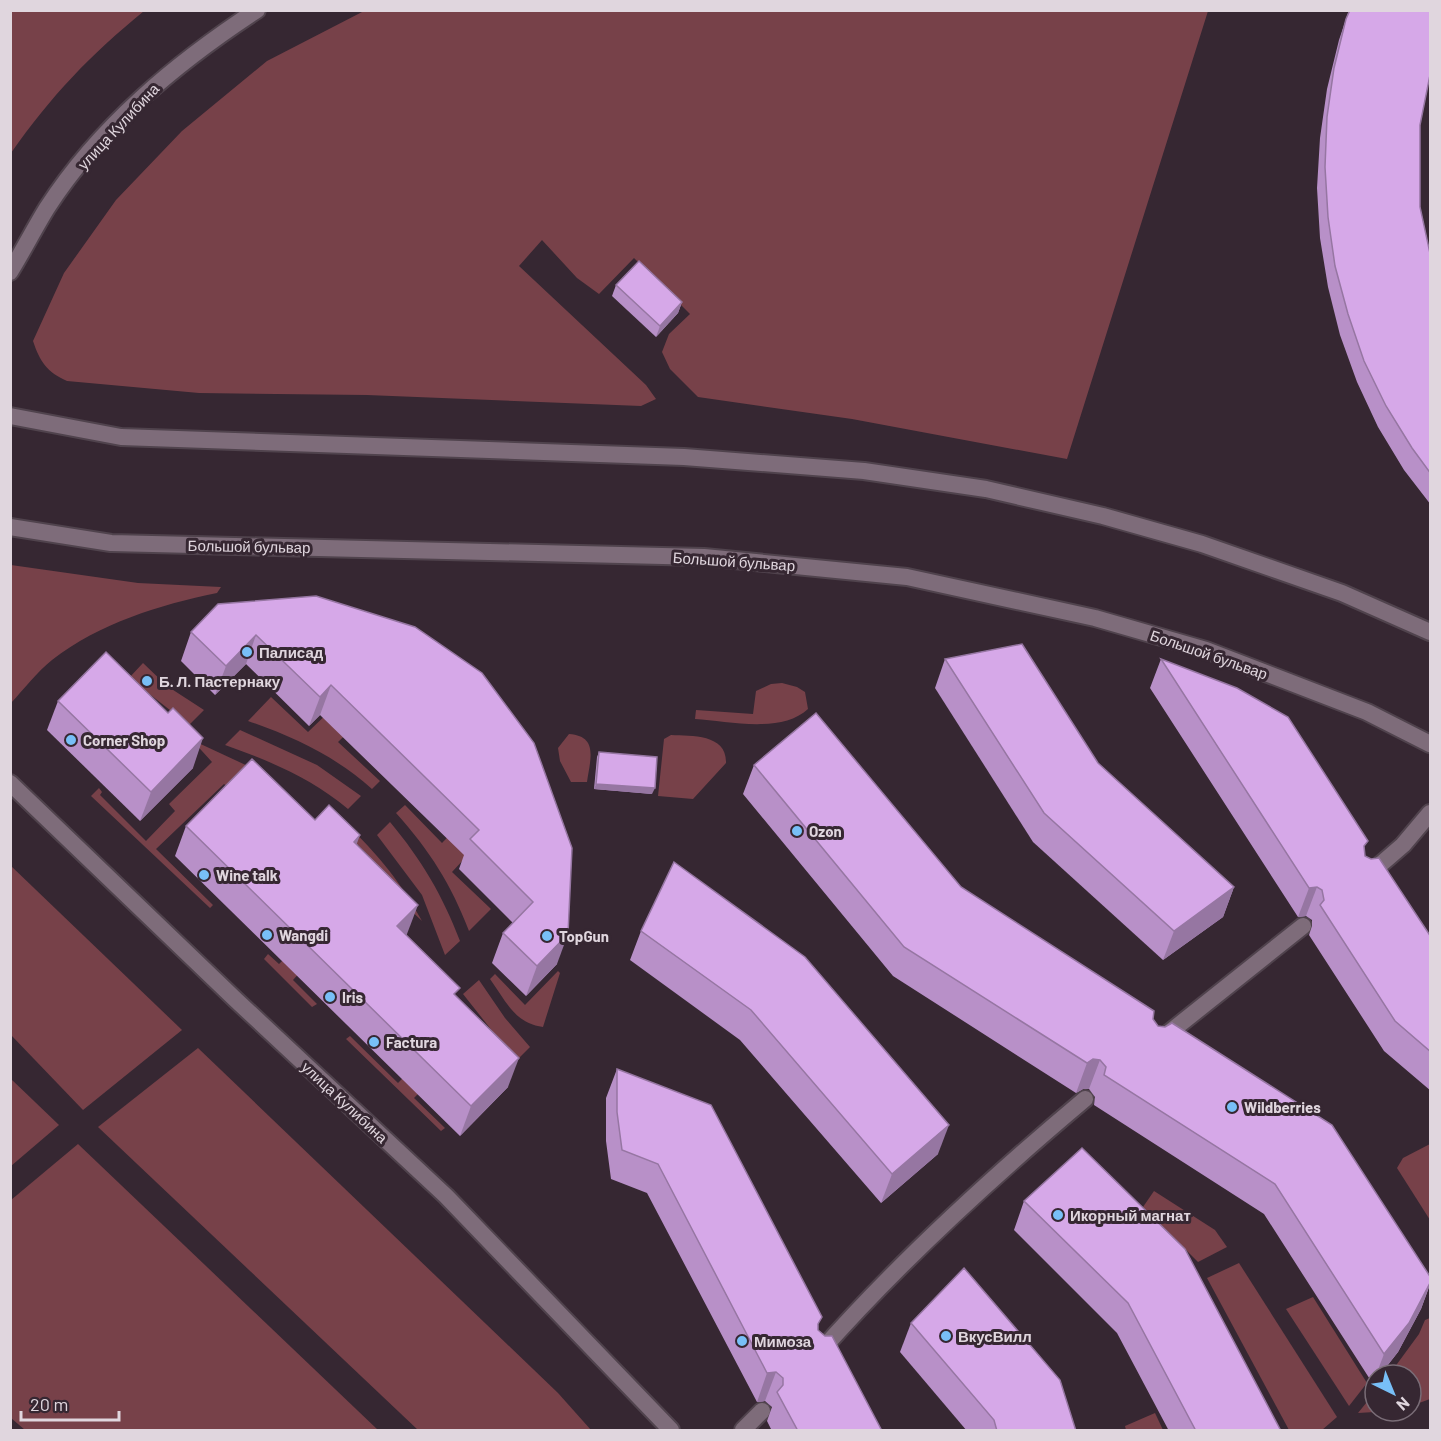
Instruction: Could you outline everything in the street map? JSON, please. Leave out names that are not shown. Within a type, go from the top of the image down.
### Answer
[{"type":"street","name":"улица Кулибина","points":[[10,272],[48,207],[97,144],[146,93],[212,39],[257,10]]},
{"type":"street","points":[[10,416],[121,437],[684,458],[875,472],[986,489],[1103,516],[1202,544],[1342,593],[1431,632]]},
{"type":"street","name":"Большой бульвар","points":[[10,527],[111,543],[704,557],[907,577],[1095,618],[1206,650],[1367,712],[1431,744]]},
{"type":"street","name":"улица Кулибина","points":[[10,783],[236,1000],[446,1196],[670,1431]]},
{"type":"street","points":[[1363,879],[1403,845],[1431,813]]},
{"type":"street","points":[[1152,1046],[1303,926]]},
{"type":"street","points":[[816,1356],[947,1221],[1085,1099]]},
{"type":"street","points":[[743,1431],[762,1411]]},
{"type":"shaded area","points":[[11,10],[144,11],[72,77],[11,153]]},
{"type":"shaded area","points":[[364,11],[1208,11],[1067,459],[852,419],[698,397],[670,369],[662,352],[669,334],[690,314],[634,258],[599,294],[577,278],[542,240],[519,266],[646,385],[656,399],[641,406],[367,395],[199,393],[67,381],[49,370],[38,355],[33,341],[64,273],[116,200],[182,131],[267,61]]},
{"type":"shaded area","points":[[11,565],[138,583],[221,587],[217,593],[174,603],[131,617],[70,647],[46,665],[11,703]]},
{"type":"shaded area","points":[[143,663],[167,686],[204,710],[189,725],[129,678]]},
{"type":"shaded area","points":[[782,683],[805,692],[808,709],[797,717],[769,724],[695,719],[696,710],[753,714],[756,691],[771,684]]},
{"type":"shaded area","points":[[271,697],[308,732],[334,707],[366,715],[338,742],[380,781],[372,789],[329,757],[282,734],[248,721]]},
{"type":"shaded area","points":[[240,730],[317,765],[361,796],[348,809],[320,788],[290,771],[225,745]]},
{"type":"shaded area","points":[[569,734],[585,739],[589,744],[591,758],[587,782],[571,782],[560,761],[558,748]]},
{"type":"shaded area","points":[[671,735],[707,738],[721,747],[725,754],[726,763],[693,799],[658,796],[664,739]]},
{"type":"shaded area","points":[[192,740],[250,767],[229,788],[224,784],[156,849],[213,905],[210,908],[91,796],[99,788],[102,792],[100,795],[146,841],[175,811],[169,804],[212,762]]},
{"type":"shaded area","points":[[491,792],[477,845],[452,872],[491,909],[469,931],[439,869],[396,813],[405,805],[442,843]]},
{"type":"shaded area","points":[[337,815],[384,864],[422,921],[381,882],[293,980],[317,1004],[312,1007],[264,959],[268,954],[279,964],[321,923],[342,886],[370,857],[332,819]]},
{"type":"shaded area","points":[[390,822],[430,878],[453,924],[460,941],[445,955],[422,895],[377,835]]},
{"type":"shaded area","points":[[10,865],[182,1030],[83,1110],[11,1035]]},
{"type":"shaded area","points":[[558,971],[560,973],[543,1027],[533,1025],[518,1016],[490,979],[495,974],[525,1005]]},
{"type":"shaded area","points":[[479,980],[505,1018],[530,1047],[516,1061],[463,994]]},
{"type":"shaded area","points":[[465,1015],[478,1033],[414,1098],[445,1128],[441,1131],[346,1039],[350,1036],[398,1083]]},
{"type":"shaded area","points":[[198,1048],[558,1393],[591,1430],[418,1430],[98,1127]]},
{"type":"shaded area","points":[[10,1078],[59,1125],[11,1166],[10,1166]]},
{"type":"shaded area","points":[[78,1144],[378,1430],[25,1430],[11,1418],[11,1200]]},
{"type":"shaded area","points":[[1430,1144],[1430,1220],[1397,1168],[1403,1158]]},
{"type":"shaded area","points":[[1154,1191],[1215,1230],[1227,1247],[1198,1262],[1143,1207]]},
{"type":"shaded area","points":[[1239,1263],[1337,1417],[1322,1430],[1289,1430],[1207,1278]]},
{"type":"shaded area","points":[[1313,1297],[1363,1377],[1363,1388],[1349,1406],[1286,1309]]},
{"type":"shaded area","points":[[1430,1318],[1430,1399],[1423,1402],[1423,1363],[1398,1363],[1419,1334],[1425,1320]]},
{"type":"shaded area","points":[[1155,1413],[1163,1430],[1126,1430],[1125,1426]]},
{"type":"building","points":[[1350,10],[1431,10],[1431,70],[1420,125],[1420,207],[1431,258],[1431,474],[1386,406],[1364,361],[1335,266],[1328,217],[1325,167],[1327,117],[1334,68]]},
{"type":"building","points":[[639,261],[682,302],[660,326],[616,285]]},
{"type":"building","points":[[316,596],[415,627],[482,673],[534,743],[572,848],[568,934],[537,966],[503,933],[533,902],[470,839],[479,830],[331,685],[320,697],[256,635],[226,666],[191,632],[218,604]]},
{"type":"building","points":[[1022,644],[1098,763],[1234,887],[1174,931],[1044,813],[945,659]]},
{"type":"building","points":[[106,652],[168,713],[173,708],[203,738],[151,792],[58,701]]},
{"type":"building","points":[[1161,659],[1237,688],[1288,717],[1368,841],[1364,846],[1365,856],[1371,859],[1379,858],[1431,937],[1431,1052],[1395,1021],[1320,905],[1324,900],[1322,890],[1317,887],[1309,888]]},
{"type":"building","points":[[816,713],[961,887],[1154,1011],[1153,1019],[1158,1026],[1165,1027],[1172,1023],[1332,1125],[1431,1278],[1409,1323],[1384,1354],[1275,1184],[1104,1075],[1106,1067],[1100,1060],[1093,1059],[1087,1063],[904,947],[754,765]]},
{"type":"building","points":[[599,752],[657,757],[655,788],[596,784]]},
{"type":"building","points":[[252,759],[315,820],[329,805],[360,835],[354,842],[418,905],[397,926],[460,988],[454,994],[519,1058],[471,1106],[186,826]]},
{"type":"building","points":[[674,862],[805,957],[949,1125],[892,1174],[751,1010],[641,931]]},
{"type":"building","points":[[617,1069],[711,1105],[822,1317],[818,1330],[825,1336],[832,1336],[882,1431],[798,1431],[777,1392],[783,1385],[783,1378],[776,1372],[767,1373],[658,1164],[622,1150],[617,1112]]},
{"type":"building","points":[[1082,1148],[1185,1249],[1281,1431],[1196,1431],[1128,1303],[1024,1201]]},
{"type":"building","points":[[964,1268],[1060,1380],[1076,1431],[997,1431],[994,1420],[911,1323]]},
{"type":"place","name":"Палисад","points":[[247,652]]},
{"type":"place","name":"Б. Л. Пастернаку","points":[[147,681]]},
{"type":"place","name":"Corner Shop","points":[[71,740]]},
{"type":"place","name":"Ozon","points":[[797,831]]},
{"type":"place","name":"Wine talk","points":[[204,875]]},
{"type":"place","name":"Wangdi","points":[[267,935]]},
{"type":"place","name":"TopGun","points":[[547,936]]},
{"type":"place","name":"Iris","points":[[330,997]]},
{"type":"place","name":"Factura","points":[[374,1042]]},
{"type":"place","name":"Wildberries","points":[[1232,1107]]},
{"type":"place","name":"Икорный магнат","points":[[1058,1215]]},
{"type":"place","name":"ВкусВилл","points":[[946,1336]]},
{"type":"place","name":"Мимоза","points":[[742,1341]]}]
